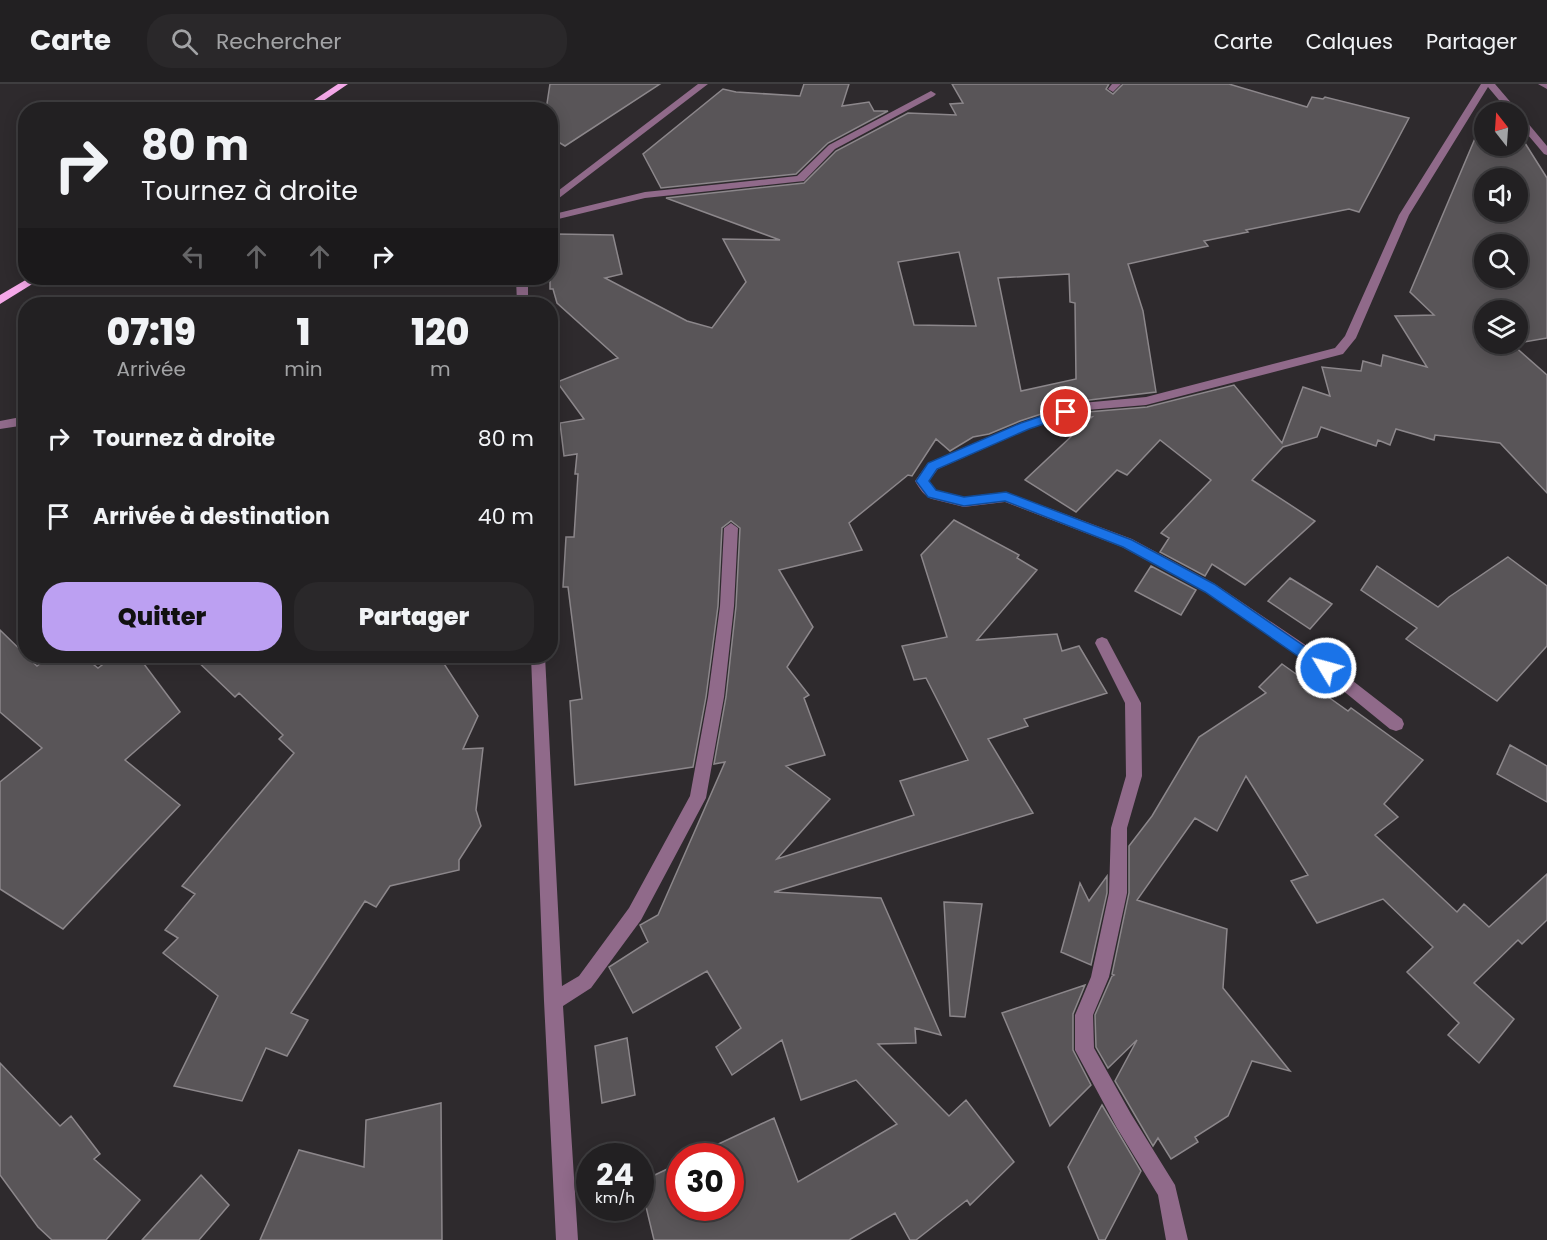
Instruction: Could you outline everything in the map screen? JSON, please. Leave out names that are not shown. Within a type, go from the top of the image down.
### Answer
[{"type":"main road","points":[[316,102],[344,84]]},
{"type":"main road","points":[[0,300],[25,285]]},
{"type":"street","points":[[558,196],[705,84]]},
{"type":"street","points":[[1396,724],[1308,654],[1220,594],[1127,543],[1006,497],[964,502],[932,494],[922,481],[933,466],[1025,426],[1086,406],[1146,401],[1339,351],[1350,338],[1404,215],[1485,84]]},
{"type":"street","points":[[1490,84],[1505,102]]},
{"type":"street","points":[[1542,84],[1547,86]]},
{"type":"street","points":[[558,216],[645,195],[800,179],[832,147],[931,94]]},
{"type":"street","points":[[1528,129],[1547,152]]},
{"type":"street","points":[[0,425],[18,422]]},
{"type":"street","points":[[553,1001],[585,982],[634,914],[698,798],[716,697],[727,606],[731,528]]},
{"type":"street","points":[[1102,643],[1133,703],[1134,776],[1119,828],[1116,904],[1100,977],[1084,1015],[1085,1050],[1124,1121],[1168,1192],[1177,1240]]},
{"type":"street","points":[[538,663],[553,1001],[567,1240]]},
{"type":"building","points":[[550,84],[660,84],[565,146],[558,142],[558,102],[547,102]]},
{"type":"building","points":[[804,84],[849,84],[842,106],[869,102],[874,111],[888,111],[828,143],[796,174],[661,188],[643,154],[723,89],[736,92],[800,96]]},
{"type":"building","points":[[952,84],[1109,84],[1106,89],[1113,94],[1123,84],[1229,84],[1307,107],[1312,97],[1323,99],[1325,97],[1409,118],[1359,212],[1349,209],[1246,230],[1248,232],[1204,241],[1208,246],[1128,264],[1143,311],[1156,392],[1081,401],[989,434],[973,437],[950,451],[936,439],[912,476],[908,475],[849,523],[862,550],[779,570],[813,627],[787,667],[809,695],[804,698],[825,755],[786,766],[830,799],[777,859],[914,815],[900,781],[968,760],[926,678],[914,680],[902,646],[947,637],[921,555],[954,520],[1019,555],[1017,558],[1037,570],[977,640],[1057,634],[1062,651],[1079,646],[1107,693],[1024,719],[1028,726],[988,739],[1033,813],[774,892],[881,898],[941,1035],[915,1028],[916,1043],[878,1044],[949,1116],[966,1100],[1014,1162],[970,1205],[967,1200],[916,1240],[910,1240],[895,1213],[849,1240],[654,1240],[649,1221],[654,1221],[654,1175],[666,1170],[666,1221],[744,1221],[744,1143],[721,1143],[774,1118],[798,1182],[897,1124],[856,1080],[801,1100],[782,1040],[732,1075],[716,1047],[741,1028],[707,971],[633,1013],[609,967],[648,942],[640,925],[658,915],[725,762],[714,764],[726,697],[736,606],[740,528],[731,521],[722,528],[718,606],[706,697],[693,767],[575,785],[570,701],[582,699],[568,587],[563,587],[566,537],[574,537],[578,474],[575,474],[577,454],[564,456],[560,423],[584,419],[558,382],[618,358],[558,304],[558,297],[555,297],[553,289],[550,289],[550,285],[558,285],[558,234],[613,235],[622,274],[605,278],[687,321],[712,328],[746,282],[723,239],[780,240],[666,198],[804,183],[836,151],[908,113],[956,115],[950,104],[963,103]],"holes":[[[959,252],[976,326],[914,325],[898,262]],[[1069,274],[1070,302],[1075,303],[1076,379],[1021,391],[998,278]]]},
{"type":"building","points":[[1474,141],[1474,156],[1528,156],[1528,148],[1547,178],[1547,338],[1528,341],[1528,300],[1474,300],[1474,354],[1523,354],[1547,375],[1547,493],[1500,443],[1435,435],[1434,440],[1396,429],[1390,445],[1378,440],[1376,446],[1321,427],[1317,437],[1283,447],[1252,480],[1315,521],[1245,585],[1212,564],[1205,576],[1160,552],[1169,538],[1161,533],[1211,480],[1160,440],[1127,475],[1117,470],[1076,512],[1025,480],[1092,417],[1053,424],[1087,412],[1147,407],[1234,385],[1282,443],[1303,387],[1330,396],[1322,367],[1361,371],[1363,361],[1381,366],[1383,355],[1427,367],[1395,316],[1434,315],[1410,292]]},
{"type":"building","points":[[1508,557],[1547,586],[1547,646],[1497,701],[1406,639],[1417,628],[1361,590],[1377,566],[1438,607]]},
{"type":"building","points":[[1151,566],[1196,590],[1181,615],[1135,591]]},
{"type":"building","points":[[1290,578],[1332,604],[1310,629],[1268,601]]},
{"type":"building","points":[[0,630],[18,648],[18,663],[34,663],[37,666],[41,663],[92,663],[98,668],[105,663],[143,663],[180,712],[125,760],[180,805],[63,929],[0,889],[0,782],[42,748],[0,712]]},
{"type":"building","points":[[199,663],[444,663],[478,716],[463,749],[483,748],[476,810],[481,826],[459,860],[459,870],[390,886],[376,907],[365,901],[291,1013],[308,1020],[287,1056],[266,1048],[242,1101],[174,1086],[218,996],[163,953],[178,938],[165,930],[195,894],[182,886],[294,753],[279,739],[283,735],[239,693],[235,697]]},
{"type":"building","points":[[1282,664],[1348,711],[1351,708],[1423,760],[1384,804],[1398,817],[1375,835],[1457,912],[1464,904],[1489,927],[1547,874],[1547,920],[1522,944],[1518,940],[1474,983],[1514,1019],[1479,1063],[1448,1035],[1459,1023],[1407,972],[1433,947],[1383,899],[1317,923],[1291,881],[1308,875],[1246,776],[1217,831],[1195,818],[1137,900],[1227,929],[1223,988],[1290,1071],[1252,1061],[1228,1116],[1195,1137],[1198,1142],[1171,1159],[1158,1138],[1153,1146],[1115,1081],[1137,1040],[1108,1068],[1096,1047],[1095,1015],[1114,975],[1112,974],[1129,893],[1129,846],[1152,816],[1199,737],[1266,693],[1259,687]]},
{"type":"building","points":[[1510,745],[1547,766],[1547,802],[1497,774]]},
{"type":"building","points":[[1107,876],[1107,893],[1091,965],[1061,952],[1080,883],[1089,901]]},
{"type":"building","points":[[944,902],[982,904],[965,1017],[950,1016]]},
{"type":"building","points":[[1085,985],[1073,1014],[1073,1050],[1091,1085],[1050,1126],[1002,1013]]},
{"type":"building","points":[[627,1038],[635,1095],[602,1103],[595,1046]]},
{"type":"building","points":[[0,1063],[60,1126],[71,1116],[100,1154],[94,1159],[140,1200],[106,1240],[52,1240],[38,1227],[0,1175]]},
{"type":"building","points":[[441,1103],[442,1240],[260,1240],[299,1150],[364,1167],[366,1120]]},
{"type":"building","points":[[1102,1105],[1141,1171],[1105,1240],[1099,1240],[1068,1167]]},
{"type":"building","points":[[201,1175],[229,1205],[199,1240],[142,1240]]},
{"type":"route","points":[[1066,412],[1025,426],[933,466],[922,481],[932,494],[964,502],[1006,497],[1127,543],[1210,588],[1326,668]]}]
